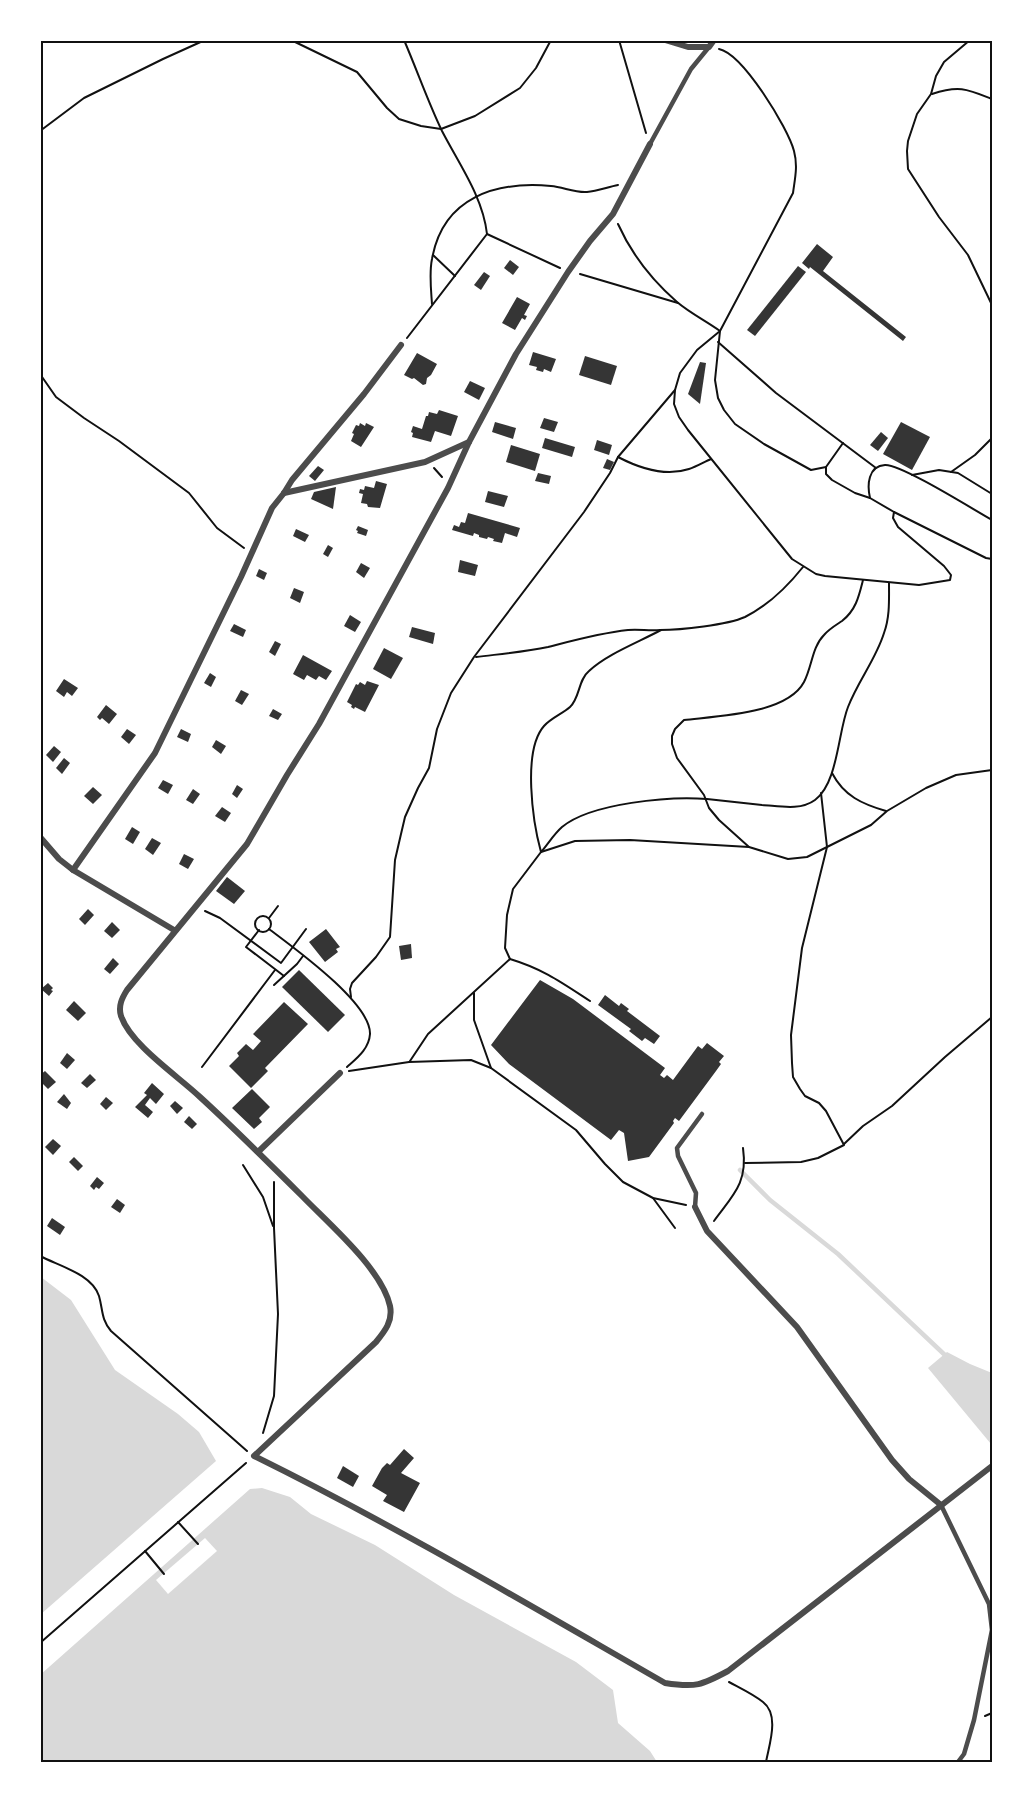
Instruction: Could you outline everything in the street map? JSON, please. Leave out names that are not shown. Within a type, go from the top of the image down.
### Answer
[{"type":"street","points":[[665,40],[688,47],[709,47],[714,40]]},
{"type":"street","points":[[650,144],[613,214],[568,272],[516,354],[469,442],[448,488],[319,724],[247,844],[126,990],[120,1008],[121,1015],[134,1039],[201,1097],[339,1235],[380,1281],[390,1307],[390,1326],[376,1342],[254,1456],[330,1493],[665,1683],[683,1686],[704,1684],[719,1677],[993,1467]]},
{"type":"street","points":[[73,870],[155,753],[272,508],[401,345]]},
{"type":"street","points":[[284,493],[425,462],[469,442]]},
{"type":"street","points":[[40,837],[59,859],[73,870],[174,930]]},
{"type":"street","points":[[258,1152],[340,1073]]},
{"type":"street","points":[[695,1208],[706,1231],[797,1327],[892,1460],[909,1479],[941,1505]]},
{"type":"lane","points":[[650,144],[691,69],[709,47]]},
{"type":"lane","points":[[695,1208],[696,1193],[678,1156],[677,1148],[702,1114]]},
{"type":"lane","points":[[941,1505],[989,1604],[992,1630],[974,1720],[964,1754],[958,1762]]},
{"type":"path","points":[[40,131],[84,98],[205,40]]},
{"type":"path","points":[[291,40],[357,72],[399,119],[441,129],[475,116],[520,88],[536,68],[552,40]]},
{"type":"path","points":[[401,345],[487,234],[485,219],[476,195],[441,129],[404,40]]},
{"type":"path","points":[[619,40],[650,144]]},
{"type":"path","points":[[970,40],[944,62],[936,76],[931,94],[917,114],[907,151],[908,169],[939,217],[968,255],[993,304]]},
{"type":"path","points":[[709,47],[723,50],[734,56],[756,82],[789,137],[797,169],[793,193],[720,331],[715,380],[718,398],[735,424],[764,444],[811,470],[826,467]]},
{"type":"path","points":[[931,94],[948,88],[957,88],[972,90],[993,99]]},
{"type":"path","points":[[432,306],[433,255],[441,231],[452,215],[476,195],[508,186],[552,186],[586,192],[629,181]]},
{"type":"path","points":[[613,214],[623,236],[651,275],[678,303],[720,331]]},
{"type":"path","points":[[487,234],[568,272],[678,303]]},
{"type":"path","points":[[433,255],[455,276]]},
{"type":"path","points":[[720,331],[697,350],[680,373],[674,404],[679,417],[792,559],[816,574],[825,576],[919,585],[950,580],[951,575],[944,566],[898,527],[893,519],[894,512]]},
{"type":"path","points":[[718,342],[776,393],[876,468]]},
{"type":"path","points":[[40,374],[56,397],[189,494],[217,528],[252,553]]},
{"type":"path","points":[[351,997],[352,983],[376,957],[390,937],[395,860],[405,817],[417,788],[429,768],[437,729],[451,693],[474,657],[584,512],[618,457],[675,390]]},
{"type":"path","points":[[951,472],[975,455],[993,438]]},
{"type":"path","points":[[843,442],[826,467],[826,474],[832,480],[986,558],[993,559]]},
{"type":"path","points":[[618,457],[641,467],[666,472],[688,469],[711,459]]},
{"type":"path","points":[[425,462],[435,468],[448,488]]},
{"type":"path","points":[[870,498],[867,486],[869,477],[876,468],[885,465],[894,466],[993,520]]},
{"type":"path","points":[[912,475],[939,470],[958,473],[993,494]]},
{"type":"path","points":[[474,657],[546,647],[594,635],[631,630],[661,630],[710,625],[744,618],[785,589],[803,567]]},
{"type":"path","points":[[749,847],[709,808],[677,758],[672,744],[675,729],[684,720],[767,708],[798,691],[806,679],[810,663],[823,635],[845,619],[855,608],[863,580]]},
{"type":"path","points":[[590,1001],[537,968],[510,959],[505,948],[507,915],[513,889],[562,828],[586,815],[646,801],[705,799],[799,807],[815,800],[832,773],[848,706],[885,632],[889,583]]},
{"type":"path","points":[[541,852],[536,830],[532,754],[543,727],[571,706],[587,672],[661,630]]},
{"type":"path","points":[[541,852],[575,841],[630,840],[749,847],[788,859],[807,857],[871,825],[887,811],[926,788],[956,775],[993,770]]},
{"type":"path","points":[[832,773],[845,792],[863,803],[887,811]]},
{"type":"path","points":[[821,793],[827,847],[802,948],[791,1035],[792,1063],[794,1077],[800,1089],[805,1096],[819,1103],[826,1111],[844,1144]]},
{"type":"path","points":[[194,906],[220,918],[281,963],[306,928]]},
{"type":"path","points":[[269,918],[278,906]]},
{"type":"path","points":[[261,916],[269,918],[271,924],[264,932],[255,925],[256,920],[261,916]]},
{"type":"path","points":[[269,929],[351,997],[368,1022],[370,1031],[367,1047],[340,1073]]},
{"type":"path","points":[[259,930],[246,947],[284,975]]},
{"type":"path","points":[[274,985],[303,956]]},
{"type":"path","points":[[410,1062],[428,1034],[510,959]]},
{"type":"path","points":[[202,1067],[275,970]]},
{"type":"path","points":[[474,993],[474,1020],[491,1068]]},
{"type":"path","points":[[745,1163],[801,1162],[818,1158],[844,1144],[863,1126],[892,1106],[993,1017]]},
{"type":"path","points":[[340,1073],[410,1062],[471,1060],[491,1068],[576,1130],[623,1182],[653,1198],[695,1208]]},
{"type":"path","points":[[706,1231],[741,1185],[745,1163],[743,1148]]},
{"type":"path","points":[[243,1166],[263,1197],[274,1228]]},
{"type":"path","points":[[261,1436],[274,1396],[278,1314],[274,1168]]},
{"type":"path","points":[[653,1198],[675,1228]]},
{"type":"path","points":[[40,1256],[93,1284],[98,1294],[103,1322],[111,1331],[254,1456],[40,1643]]},
{"type":"path","points":[[178,1522],[198,1544]]},
{"type":"path","points":[[145,1551],[164,1574]]},
{"type":"path","points":[[719,1677],[768,1706],[772,1717],[772,1728],[766,1762]]},
{"type":"shaded area","points":[[41,1277],[71,1300],[115,1370],[178,1414],[199,1432],[216,1461],[41,1614]]},
{"type":"shaded area","points":[[947,1352],[992,1373],[991,1444],[928,1368]]},
{"type":"shaded area","points":[[262,1488],[290,1497],[311,1514],[375,1545],[454,1595],[576,1662],[613,1690],[618,1723],[650,1751],[657,1762],[41,1762],[40,1675],[250,1489]]},
{"type":"pier","points":[[205,1538],[217,1551],[168,1594],[156,1580]]},
{"type":"building","points":[[817,244],[833,257],[823,271],[906,337],[903,341],[802,263]]},
{"type":"building","points":[[510,260],[519,267],[513,275],[504,268]]},
{"type":"building","points":[[798,266],[806,272],[755,336],[747,330]]},
{"type":"building","points":[[484,272],[490,276],[481,290],[474,285]]},
{"type":"building","points":[[517,297],[530,304],[524,315],[527,316],[525,320],[522,318],[515,330],[502,323]]},
{"type":"building","points":[[533,352],[556,359],[551,372],[544,369],[543,372],[536,370],[537,367],[529,365]]},
{"type":"building","points":[[417,353],[437,364],[427,378],[426,384],[423,385],[414,378],[404,375]]},
{"type":"building","points":[[585,356],[617,366],[611,385],[579,375]]},
{"type":"building","points":[[700,362],[706,363],[700,404],[688,394]]},
{"type":"building","points":[[470,381],[485,388],[479,400],[464,392]]},
{"type":"building","points":[[439,410],[458,416],[451,436],[435,431],[431,442],[412,437],[413,426],[422,429],[429,412],[437,414]]},
{"type":"building","points":[[544,418],[558,422],[554,432],[540,428]]},
{"type":"building","points":[[495,422],[516,428],[513,439],[492,432]]},
{"type":"building","points":[[901,422],[930,437],[912,470],[883,454]]},
{"type":"building","points":[[360,423],[374,427],[361,447],[351,441],[356,425],[359,426]]},
{"type":"building","points":[[881,432],[888,438],[878,451],[870,445]]},
{"type":"building","points":[[545,438],[575,447],[572,457],[542,448]]},
{"type":"building","points":[[597,440],[612,445],[609,455],[594,450]]},
{"type":"building","points":[[511,445],[540,454],[535,471],[506,462]]},
{"type":"building","points":[[607,459],[614,462],[610,470],[603,468]]},
{"type":"building","points":[[318,466],[324,470],[315,481],[309,476]]},
{"type":"building","points":[[538,473],[551,476],[549,484],[535,481]]},
{"type":"building","points":[[376,481],[387,484],[380,508],[368,507],[367,504],[361,503],[363,494],[359,493],[360,489],[364,490],[365,486],[374,488]]},
{"type":"building","points":[[336,487],[333,509],[311,499],[314,492]]},
{"type":"building","points":[[488,491],[508,496],[504,507],[485,502]]},
{"type":"building","points":[[468,513],[520,528],[517,537],[505,533],[502,543],[488,537],[487,539],[479,537],[474,533],[473,536],[452,530],[454,525],[459,527],[461,522],[465,523]]},
{"type":"building","points":[[358,526],[368,530],[366,536],[357,533]]},
{"type":"building","points":[[296,529],[309,535],[305,542],[293,536]]},
{"type":"building","points":[[328,545],[333,548],[328,557],[323,554]]},
{"type":"building","points":[[460,560],[478,565],[475,576],[458,572]]},
{"type":"building","points":[[361,563],[370,568],[364,578],[356,572]]},
{"type":"building","points":[[259,569],[267,573],[264,580],[256,576]]},
{"type":"building","points":[[294,588],[304,592],[300,603],[290,598]]},
{"type":"building","points":[[350,615],[361,622],[355,632],[344,626]]},
{"type":"building","points":[[234,624],[246,630],[243,637],[230,631]]},
{"type":"building","points":[[412,627],[435,633],[433,644],[409,637]]},
{"type":"building","points":[[275,641],[281,644],[275,656],[269,652]]},
{"type":"building","points":[[384,648],[403,658],[391,679],[373,669]]},
{"type":"building","points":[[303,655],[332,671],[326,680],[319,676],[316,680],[307,675],[304,680],[293,674]]},
{"type":"building","points":[[210,673],[216,677],[211,687],[204,683]]},
{"type":"building","points":[[64,679],[78,688],[72,696],[67,692],[64,697],[56,691]]},
{"type":"building","points":[[367,681],[379,685],[365,712],[355,707],[354,709],[347,702],[356,684],[360,682],[365,685]]},
{"type":"building","points":[[241,690],[249,694],[242,705],[235,701]]},
{"type":"building","points":[[106,705],[117,714],[109,724],[97,717]]},
{"type":"building","points":[[273,709],[282,714],[278,720],[269,716]]},
{"type":"building","points":[[127,729],[136,735],[129,744],[121,737]]},
{"type":"building","points":[[181,729],[191,734],[188,742],[177,737]]},
{"type":"building","points":[[216,740],[226,746],[221,754],[212,747]]},
{"type":"building","points":[[54,746],[61,752],[53,762],[46,755]]},
{"type":"building","points":[[64,758],[70,763],[62,774],[56,768]]},
{"type":"building","points":[[163,780],[173,785],[168,794],[158,788]]},
{"type":"building","points":[[237,785],[243,789],[237,798],[232,794]]},
{"type":"building","points":[[93,787],[102,795],[93,804],[84,796]]},
{"type":"building","points":[[193,789],[200,794],[193,804],[186,800]]},
{"type":"building","points":[[222,807],[231,813],[225,822],[215,816]]},
{"type":"building","points":[[132,827],[140,832],[133,844],[125,839]]},
{"type":"building","points":[[152,838],[161,843],[153,855],[145,849]]},
{"type":"building","points":[[184,854],[194,859],[188,869],[179,864]]},
{"type":"building","points":[[227,877],[245,891],[234,904],[216,891]]},
{"type":"building","points":[[88,909],[94,915],[85,925],[79,919]]},
{"type":"building","points":[[112,922],[120,930],[112,938],[104,931]]},
{"type":"building","points":[[326,929],[340,947],[336,949],[338,952],[325,962],[309,942]]},
{"type":"building","points":[[411,944],[412,958],[401,960],[399,946]]},
{"type":"building","points":[[113,958],[119,964],[110,974],[104,969]]},
{"type":"building","points":[[299,970],[345,1015],[328,1032],[282,987]]},
{"type":"building","points":[[540,980],[573,999],[665,1068],[660,1075],[664,1078],[667,1075],[673,1080],[698,1046],[702,1049],[707,1043],[724,1056],[719,1062],[721,1064],[679,1121],[675,1118],[674,1123],[649,1157],[628,1161],[624,1133],[619,1130],[611,1140],[509,1064],[491,1045]]},
{"type":"building","points":[[48,983],[53,988],[49,996],[41,989]]},
{"type":"building","points":[[605,995],[619,1006],[621,1003],[629,1009],[627,1011],[660,1036],[654,1044],[645,1038],[642,1041],[629,1031],[631,1029],[598,1005]]},
{"type":"building","points":[[74,1001],[86,1013],[78,1021],[66,1010]]},
{"type":"building","points":[[284,1002],[308,1024],[265,1068],[268,1071],[251,1088],[229,1066],[246,1044],[253,1050],[261,1041],[253,1034]]},
{"type":"building","points":[[67,1053],[75,1060],[67,1069],[60,1063]]},
{"type":"building","points":[[45,1071],[56,1082],[48,1089],[40,1081],[40,1075]]},
{"type":"building","points":[[90,1074],[96,1080],[87,1088],[81,1083]]},
{"type":"building","points":[[152,1083],[164,1094],[156,1104],[150,1098],[145,1105],[153,1112],[148,1118],[135,1107],[147,1095],[144,1093]]},
{"type":"building","points":[[252,1089],[270,1107],[259,1118],[262,1122],[254,1129],[232,1108]]},
{"type":"building","points":[[64,1094],[71,1103],[67,1109],[57,1102]]},
{"type":"building","points":[[106,1097],[113,1103],[106,1110],[100,1104]]},
{"type":"building","points":[[175,1101],[183,1108],[177,1114],[170,1106]]},
{"type":"building","points":[[189,1116],[197,1124],[192,1129],[184,1122]]},
{"type":"building","points":[[53,1139],[61,1146],[53,1155],[45,1147]]},
{"type":"building","points":[[74,1157],[83,1166],[78,1171],[69,1162]]},
{"type":"building","points":[[97,1177],[104,1183],[99,1189],[96,1187],[94,1190],[90,1186]]},
{"type":"building","points":[[117,1199],[125,1205],[120,1213],[111,1207]]},
{"type":"building","points":[[52,1218],[65,1227],[60,1235],[47,1226]]},
{"type":"building","points":[[404,1449],[414,1458],[401,1473],[420,1483],[404,1512],[383,1501],[387,1495],[372,1486],[382,1468],[387,1463],[390,1465]]},
{"type":"building","points":[[343,1466],[359,1476],[353,1487],[337,1478]]},
{"type":"waterway","points":[[740,1170],[770,1200],[838,1254],[947,1357]]}]
